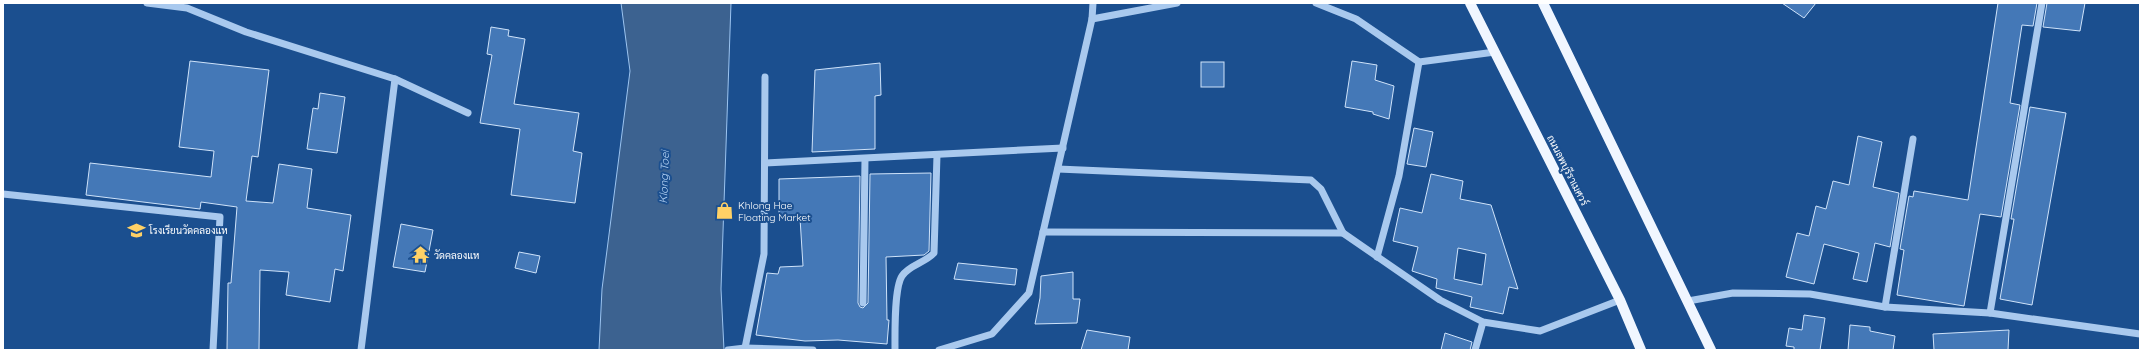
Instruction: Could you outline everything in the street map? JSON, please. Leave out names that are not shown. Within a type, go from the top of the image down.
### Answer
[{"type":"main road","points":[[1465,3],[1495,52]]},
{"type":"main road","name":"ถนนลพบุรีราเมศวร์","points":[[1470,3],[1620,300],[1641,350]]},
{"type":"main road","points":[[1543,3],[1711,350]]},
{"type":"main road","points":[[1547,3],[1564,44]]},
{"type":"street","points":[[147,3],[187,6],[246,32],[395,79],[468,113]]},
{"type":"street","points":[[939,350],[992,334],[1029,293],[1092,19],[1092,3]]},
{"type":"street","points":[[1092,19],[1177,3]]},
{"type":"street","points":[[1316,3],[1356,19],[1419,62],[1495,52]]},
{"type":"street","points":[[1990,313],[2042,3]]},
{"type":"street","points":[[1377,257],[1397,183],[1419,62]]},
{"type":"street","points":[[746,348],[764,254],[766,77]]},
{"type":"street","points":[[361,350],[395,79]]},
{"type":"street","points":[[1885,307],[1913,139]]},
{"type":"street","points":[[765,163],[1063,148]]},
{"type":"street","points":[[895,350],[897,292],[901,276],[913,266],[927,260],[934,253],[937,155]]},
{"type":"street","points":[[863,303],[865,159]]},
{"type":"street","points":[[1058,169],[1311,180],[1321,189],[1343,233],[1440,300],[1483,322],[1540,331],[1620,300]]},
{"type":"street","points":[[3,194],[220,217],[213,350]]},
{"type":"street","points":[[1043,232],[1343,233]]},
{"type":"street","points":[[1688,301],[1733,293],[1810,294],[1885,307],[1990,313],[2140,334]]},
{"type":"street","points":[[1475,350],[1483,322]]},
{"type":"street","points":[[729,350],[746,348],[814,350]]},
{"type":"water","name":"Klong Toei","points":[[621,3],[731,3],[721,289],[724,350],[599,350],[602,289],[630,71]]},
{"type":"building","points":[[1782,3],[1816,3],[1804,18]]},
{"type":"building","points":[[1998,3],[2037,3],[2033,26],[2022,25],[2010,103],[2020,105],[2001,217],[1980,214],[1964,306],[1897,295],[1904,250],[1900,249],[1909,196],[1913,197],[1914,191],[1968,200]]},
{"type":"building","points":[[2047,3],[2085,3],[2080,31],[2043,27]]},
{"type":"building","points":[[491,27],[509,30],[508,36],[525,39],[514,104],[579,113],[573,151],[582,153],[575,203],[511,195],[520,129],[480,123],[492,55],[487,54]]},
{"type":"building","points":[[190,61],[269,70],[258,157],[252,156],[246,201],[273,203],[279,164],[312,169],[307,208],[351,215],[343,271],[335,269],[330,302],[286,295],[289,272],[260,270],[259,350],[227,350],[228,283],[231,283],[237,207],[201,202],[200,209],[86,195],[90,163],[211,177],[214,151],[179,147]]},
{"type":"building","points":[[1352,61],[1377,65],[1375,80],[1394,86],[1389,119],[1373,114],[1373,112],[1345,107]]},
{"type":"building","points":[[1201,62],[1224,62],[1224,87],[1201,87]]},
{"type":"building","points":[[880,63],[881,95],[875,96],[875,149],[812,152],[815,70]]},
{"type":"building","points":[[320,93],[345,97],[337,153],[307,149],[313,108],[318,109]]},
{"type":"building","points":[[2030,107],[2066,113],[2032,305],[2000,299],[2014,219],[2011,219]]},
{"type":"building","points":[[1414,128],[1433,132],[1426,167],[1407,164]]},
{"type":"building","points":[[1858,136],[1882,142],[1873,187],[1899,193],[1890,247],[1875,243],[1867,282],[1853,279],[1859,253],[1824,244],[1814,284],[1786,277],[1797,233],[1809,236],[1816,206],[1826,209],[1833,181],[1849,185]]},
{"type":"building","points":[[931,173],[929,251],[924,255],[886,257],[887,320],[889,320],[887,344],[838,340],[805,341],[756,335],[767,273],[778,274],[780,267],[803,266],[800,218],[779,217],[779,179],[860,176],[858,303],[860,307],[863,308],[868,303],[870,174]]},
{"type":"building","points":[[1431,174],[1463,181],[1460,199],[1491,205],[1518,289],[1509,287],[1503,314],[1470,307],[1472,297],[1436,288],[1437,279],[1412,271],[1418,247],[1393,241],[1400,208],[1422,213]],"holes":[[[1458,248],[1486,254],[1482,285],[1454,279]]]},
{"type":"building","points":[[401,224],[433,230],[425,272],[393,267]]},
{"type":"building","points":[[519,252],[540,256],[536,273],[515,268]]},
{"type":"building","points":[[958,263],[1017,269],[1015,285],[954,279]]},
{"type":"building","points":[[1073,272],[1073,299],[1080,299],[1077,323],[1035,324],[1040,298],[1041,276]]},
{"type":"building","points":[[1804,315],[1825,318],[1820,350],[1794,350],[1794,347],[1786,346],[1789,328],[1802,330]]},
{"type":"building","points":[[1850,325],[1870,327],[1870,331],[1895,336],[1893,350],[1848,350]]},
{"type":"building","points":[[1087,330],[1130,337],[1128,350],[1081,350]]},
{"type":"building","points":[[2009,330],[2008,350],[1934,350],[1933,334]]},
{"type":"building","points":[[1445,333],[1472,342],[1470,350],[1441,350]]},
{"type":"place","name":"Khlong Hae Floating Market","points":[[725,211]]},
{"type":"place","name":"โรงเรียนวัดคลองแห","points":[[136,230]]},
{"type":"place","name":"วัดคลองแห","points":[[421,255]]}]
